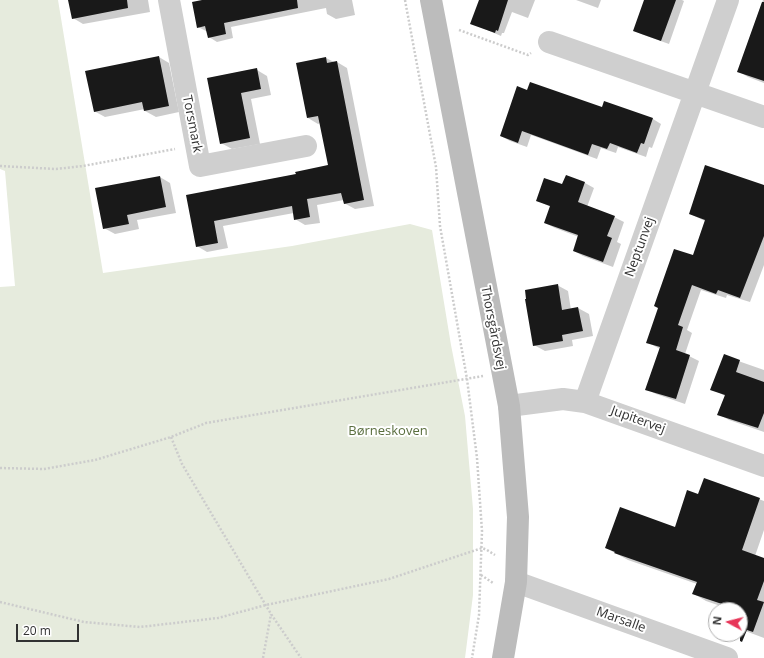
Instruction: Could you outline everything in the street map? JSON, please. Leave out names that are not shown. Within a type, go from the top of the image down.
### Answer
[{"type":"street","name":"Torsmark","points":[[169,0],[200,166],[306,146]]},
{"type":"street","name":"Thorsgårdsvej","points":[[431,0],[501,373],[509,406],[518,517],[516,582],[503,658]]},
{"type":"street","name":"Neptunvej","points":[[585,402],[728,0]]},
{"type":"street","points":[[550,42],[764,117]]},
{"type":"street","name":"Jupitervej","points":[[509,406],[520,403],[563,399],[585,402],[764,466]]},
{"type":"street","name":"Marsalle","points":[[516,582],[727,658]]},
{"type":"path","points":[[405,0],[436,167],[440,226],[467,379],[477,458],[482,548],[479,615],[472,658]]},
{"type":"path","points":[[436,27],[445,25],[528,55],[550,42]]},
{"type":"path","points":[[0,166],[56,169],[83,166],[195,145]]},
{"type":"path","points":[[0,468],[44,469],[95,460],[170,437],[206,423],[501,373]]},
{"type":"path","points":[[170,437],[182,464],[271,614],[301,658]]},
{"type":"path","points":[[0,602],[84,622],[140,627],[218,618],[266,605],[388,579],[482,548]]},
{"type":"path","points":[[263,658],[271,614]]},
{"type":"green space","name":"Børneskoven","points":[[0,0],[58,0],[103,273],[292,246],[410,224],[432,230],[451,345],[465,416],[473,509],[473,595],[465,658],[0,658],[0,287],[15,286],[5,171],[0,169]]},
{"type":"building","points":[[68,0],[127,0],[128,8],[72,19]]},
{"type":"building","points":[[202,0],[297,0],[298,8],[224,23],[226,34],[208,38],[205,26],[197,28],[192,2]]},
{"type":"building","points":[[479,0],[508,0],[498,31],[496,30],[495,33],[470,24]]},
{"type":"building","points":[[644,0],[676,0],[661,41],[633,31]]},
{"type":"building","points":[[762,2],[764,2],[764,81],[737,72]]},
{"type":"building","points":[[159,56],[169,106],[144,111],[142,102],[94,112],[85,71]]},
{"type":"building","points":[[326,57],[327,63],[337,61],[364,200],[344,204],[341,193],[307,199],[310,217],[294,220],[292,206],[214,221],[218,243],[196,247],[186,195],[296,174],[295,172],[328,165],[318,116],[307,118],[296,63]]},
{"type":"building","points":[[257,68],[261,89],[241,93],[250,138],[220,144],[207,78]]},
{"type":"building","points":[[530,82],[602,107],[604,101],[653,118],[644,144],[641,143],[637,153],[610,143],[607,149],[592,144],[588,155],[522,131],[518,143],[500,136],[517,86],[527,90]]},
{"type":"building","points":[[705,165],[764,185],[764,236],[740,298],[718,290],[716,294],[692,285],[678,325],[683,327],[676,350],[690,355],[676,399],[645,390],[660,347],[646,343],[658,308],[654,306],[674,249],[693,255],[705,220],[689,214]]},
{"type":"building","points":[[566,175],[585,182],[578,202],[615,216],[607,236],[612,238],[603,262],[573,251],[578,235],[544,223],[550,206],[536,201],[544,178],[562,184]]},
{"type":"building","points":[[160,176],[166,207],[127,215],[129,224],[103,229],[95,188]]},
{"type":"building","points":[[558,284],[562,310],[578,307],[583,331],[562,335],[563,341],[533,346],[525,299],[525,290]]},
{"type":"building","points":[[724,354],[740,360],[736,372],[764,382],[764,413],[758,428],[717,415],[725,395],[710,390]]},
{"type":"building","points":[[704,478],[760,498],[742,550],[764,558],[764,581],[757,600],[764,602],[753,632],[748,630],[748,602],[716,602],[692,594],[697,582],[614,553],[615,552],[605,548],[620,507],[675,527],[687,490],[698,494]]}]
